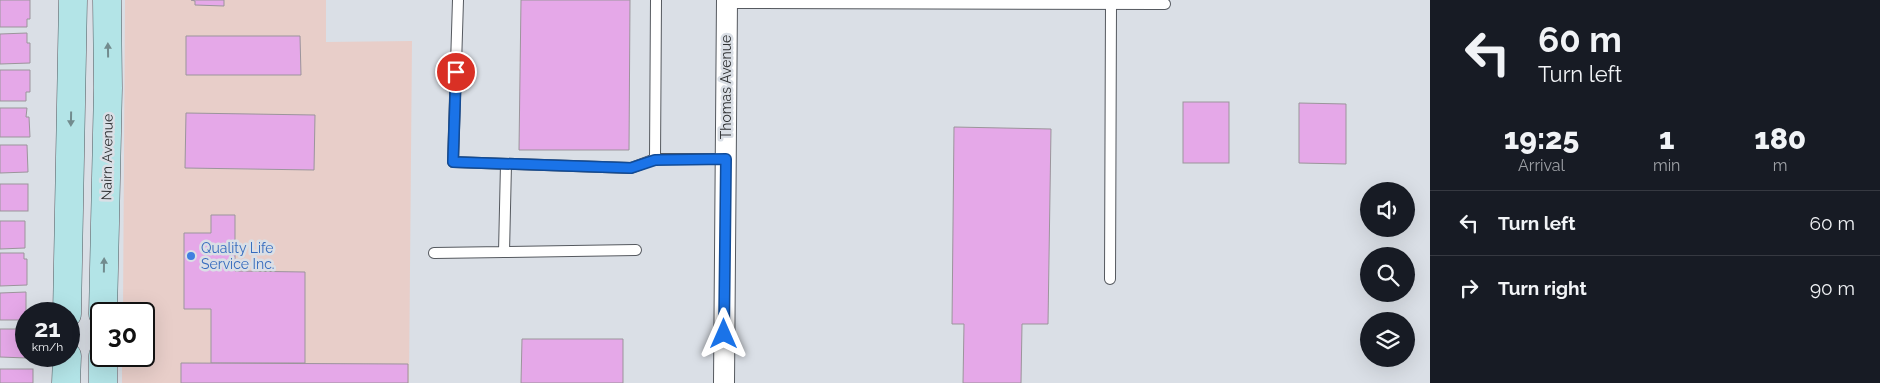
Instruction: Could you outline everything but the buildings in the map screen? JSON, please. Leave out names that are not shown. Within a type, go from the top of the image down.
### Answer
[{"type":"main road","points":[[67,302],[73,0]]},
{"type":"main road","name":"Nairn Avenue","points":[[104,302],[108,88],[107,0]]},
{"type":"main road","points":[[72,89],[108,88]]},
{"type":"main road","points":[[66,383],[67,367]]},
{"type":"main road","points":[[103,367],[104,383]]},
{"type":"street","name":"Thomas Avenue","points":[[724,383],[727,1]]},
{"type":"lane","points":[[458,0],[453,162],[631,168],[655,160],[726,159]]},
{"type":"lane","points":[[655,160],[656,0]]},
{"type":"lane","points":[[727,1],[1165,4]]},
{"type":"lane","points":[[1110,279],[1111,4]]},
{"type":"lane","points":[[504,252],[506,164]]},
{"type":"lane","points":[[434,253],[636,250]]},
{"type":"shaded area","points":[[125,0],[326,0],[326,42],[412,41],[409,383],[122,383],[122,367],[155,367],[155,302],[123,302]]},
{"type":"place","name":"Quality Life Service Inc.","points":[[191,256]]},
{"type":"route","points":[[456,72],[453,162],[631,168],[655,160],[726,159],[724,334]]}]
